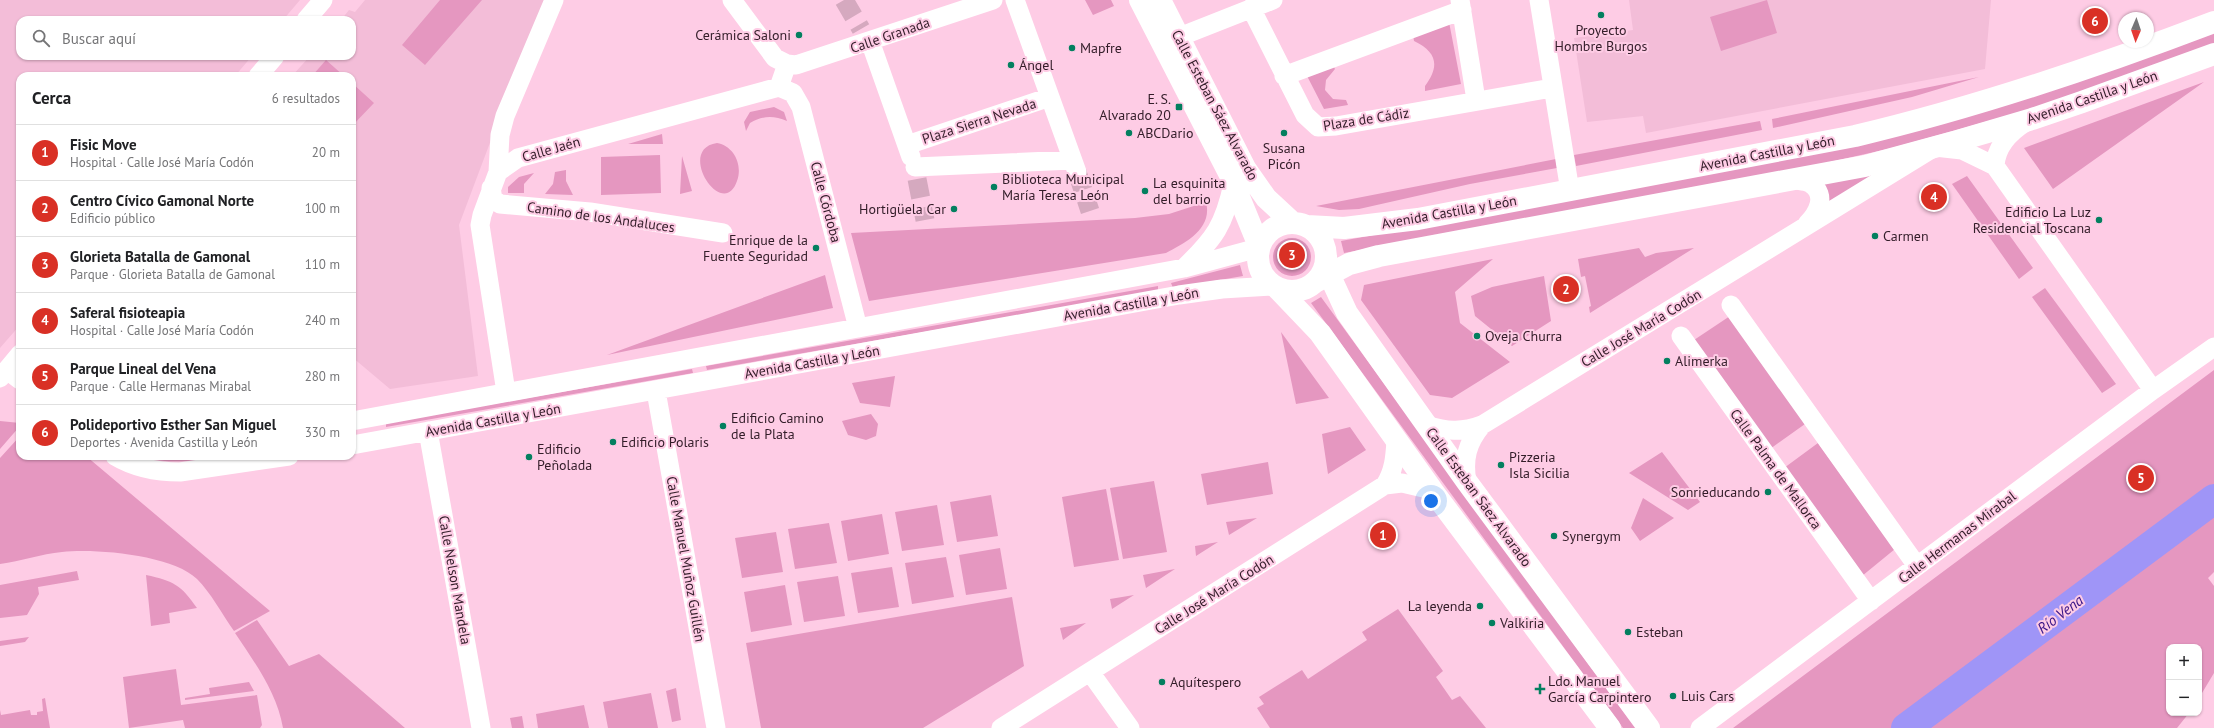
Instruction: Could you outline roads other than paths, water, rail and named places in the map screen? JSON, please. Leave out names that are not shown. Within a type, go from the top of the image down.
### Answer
[{"type":"main road","name":"Calle Esteban Sáez Alvarado","points":[[1140,0],[1233,184],[1259,247]]},
{"type":"main road","name":"Calle Esteban Sáez Alvarado","points":[[1160,0],[1247,172],[1266,198],[1300,224]]},
{"type":"main road","name":"Avenida Castilla y León","points":[[1300,224],[1344,228],[1410,220],[1847,138],[1923,120],[2042,84],[2128,55],[2214,22]]},
{"type":"main road","name":"Avenida Castilla y León","points":[[1323,271],[1379,256],[1865,166],[2032,119],[2214,54]]},
{"type":"main road","points":[[1275,287],[1297,290],[1323,271],[1322,240],[1300,224],[1274,228],[1264,236],[1259,247],[1260,269],[1275,287],[1320,333],[1432,490],[1610,728]]},
{"type":"main road","points":[[1347,313],[1345,284],[1350,272],[1360,261]]},
{"type":"main road","name":"Calle Esteban Sáez Alvarado","points":[[1323,271],[1347,313],[1426,425],[1649,728]]},
{"type":"street","points":[[309,16],[323,0]]},
{"type":"street","points":[[506,392],[481,233],[482,215],[494,180],[500,136],[505,116],[554,0]]},
{"type":"street","points":[[732,0],[775,58],[786,64],[778,87]]},
{"type":"street","name":"Calle Granada","points":[[786,64],[804,64],[866,38],[991,0]]},
{"type":"street","name":"Plaza Sierra Nevada","points":[[866,38],[907,145],[916,173],[1075,166],[1015,0]]},
{"type":"street","points":[[1179,37],[1273,0]]},
{"type":"street","points":[[1539,0],[1552,88],[1570,191]]},
{"type":"street","points":[[1284,76],[1461,5],[1476,100]]},
{"type":"street","name":"Plaza de Cádiz","points":[[1251,8],[1305,115],[1318,127],[1336,126],[1476,100],[1552,88]]},
{"type":"street","points":[[261,72],[272,60]]},
{"type":"street","name":"Calle Jaén","points":[[494,180],[518,158],[778,87]]},
{"type":"street","name":"Calle Córdoba","points":[[778,87],[793,93],[801,107],[858,328]]},
{"type":"street","name":"Plaza Sierra Nevada","points":[[907,145],[1050,97]]},
{"type":"street","points":[[1995,166],[1996,155],[2004,141],[2015,130],[2032,119]]},
{"type":"street","points":[[1935,147],[1962,150],[1995,166],[2153,390]]},
{"type":"street","name":"Calle José María Codón","points":[[1426,425],[1450,431],[1461,431],[1482,425],[1935,147]]},
{"type":"street","name":"Camino de los Andaluces","points":[[494,180],[493,199],[500,204],[590,212],[723,233]]},
{"type":"street","name":"Calle José María Codón","points":[[1795,180],[1811,183],[1818,192],[1820,202],[1819,210],[1813,219],[1800,231]]},
{"type":"street","name":"Avenida Castilla y León","points":[[1184,268],[1212,240],[1219,228],[1226,215],[1233,184]]},
{"type":"street","name":"Avenida Castilla y León","points":[[356,420],[1184,268],[1259,247]]},
{"type":"street","name":"Avenida Castilla y León","points":[[356,444],[1179,295],[1222,289],[1275,287]]},
{"type":"street","points":[[1732,305],[1917,566]]},
{"type":"street","name":"Calle Palma de Mallorca","points":[[1682,336],[1871,601]]},
{"type":"street","name":"Calle Hermanas Mirabal","points":[[1700,728],[2214,346]]},
{"type":"street","points":[[9,376],[16,362]]},
{"type":"street","name":"Calle Manuel Muñoz Guillén","points":[[656,391],[716,728]]},
{"type":"street","name":"Calle José María Codón","points":[[1467,482],[1465,456],[1468,445],[1482,425]]},
{"type":"street","name":"Calle Nelson Mandela","points":[[428,431],[481,728]]},
{"type":"street","points":[[1385,485],[1391,474],[1395,460],[1396,440]]},
{"type":"street","points":[[123,460],[135,466],[163,472],[180,472],[262,460]]},
{"type":"street","name":"Calle José María Codón","points":[[1001,728],[1385,485],[1402,483],[1432,490]]},
{"type":"street","points":[[1090,672],[1130,728]]},
{"type":"waterway","name":"Río Vena","points":[[1906,728],[2214,499]]},
{"type":"tunnel","points":[[844,0],[861,29]]},
{"type":"tunnel","points":[[1077,172],[1090,211]]},
{"type":"tunnel","points":[[917,179],[925,220]]},
{"type":"place","name":"Proyecto Hombre Burgos","points":[[1601,15]]},
{"type":"place","name":"Polideportivo Esther San Miguel","points":[[2095,21]]},
{"type":"place","name":"Cerámica Saloni","points":[[799,35]]},
{"type":"place","name":"Mapfre","points":[[1072,48]]},
{"type":"place","name":"Ángel","points":[[1011,65]]},
{"type":"place","name":"E. S. Alvarado 20","points":[[1179,107]]},
{"type":"place","name":"ABCDario","points":[[1129,133]]},
{"type":"place","name":"Susana Picón","points":[[1284,133]]},
{"type":"place","name":"Biblioteca Municipal María Teresa León","points":[[994,187]]},
{"type":"place","name":"La esquinita del barrio","points":[[1145,191]]},
{"type":"place","name":"Saferal fisioteapia","points":[[1934,197]]},
{"type":"place","name":"Hortigüela Car","points":[[954,209]]},
{"type":"place","name":"Edificio La Luz Residencial Toscana","points":[[2099,220]]},
{"type":"place","name":"Carmen","points":[[1875,236]]},
{"type":"place","name":"Enrique de la Fuente Seguridad","points":[[816,248]]},
{"type":"place","name":"Glorieta Batalla de Gamonal","points":[[1292,255]]},
{"type":"place","name":"Centro Cívico Gamonal Norte","points":[[1566,289]]},
{"type":"place","name":"Oveja Churra","points":[[1477,336]]},
{"type":"place","name":"Alimerka","points":[[1667,361]]},
{"type":"place","name":"Edificio Camino de la Plata","points":[[723,426]]},
{"type":"place","name":"Edificio Polaris","points":[[613,442]]},
{"type":"place","name":"Edificio Peñolada","points":[[529,457]]},
{"type":"place","name":"Pizzeria Isla Sicilia","points":[[1501,465]]},
{"type":"place","name":"Parque Lineal del Vena","points":[[2141,478]]},
{"type":"place","name":"Sonrieducando","points":[[1768,492]]},
{"type":"place","name":"Fisic Move","points":[[1383,535]]},
{"type":"place","name":"Synergym","points":[[1554,536]]},
{"type":"place","name":"La leyenda","points":[[1480,606]]},
{"type":"place","name":"Valkiria","points":[[1492,623]]},
{"type":"place","name":"Esteban","points":[[1628,632]]},
{"type":"place","name":"Aquítespero","points":[[1162,682]]},
{"type":"place","name":"Ldo. Manuel García Carpintero","points":[[1540,689]]},
{"type":"place","name":"Luis Cars","points":[[1673,696]]}]
